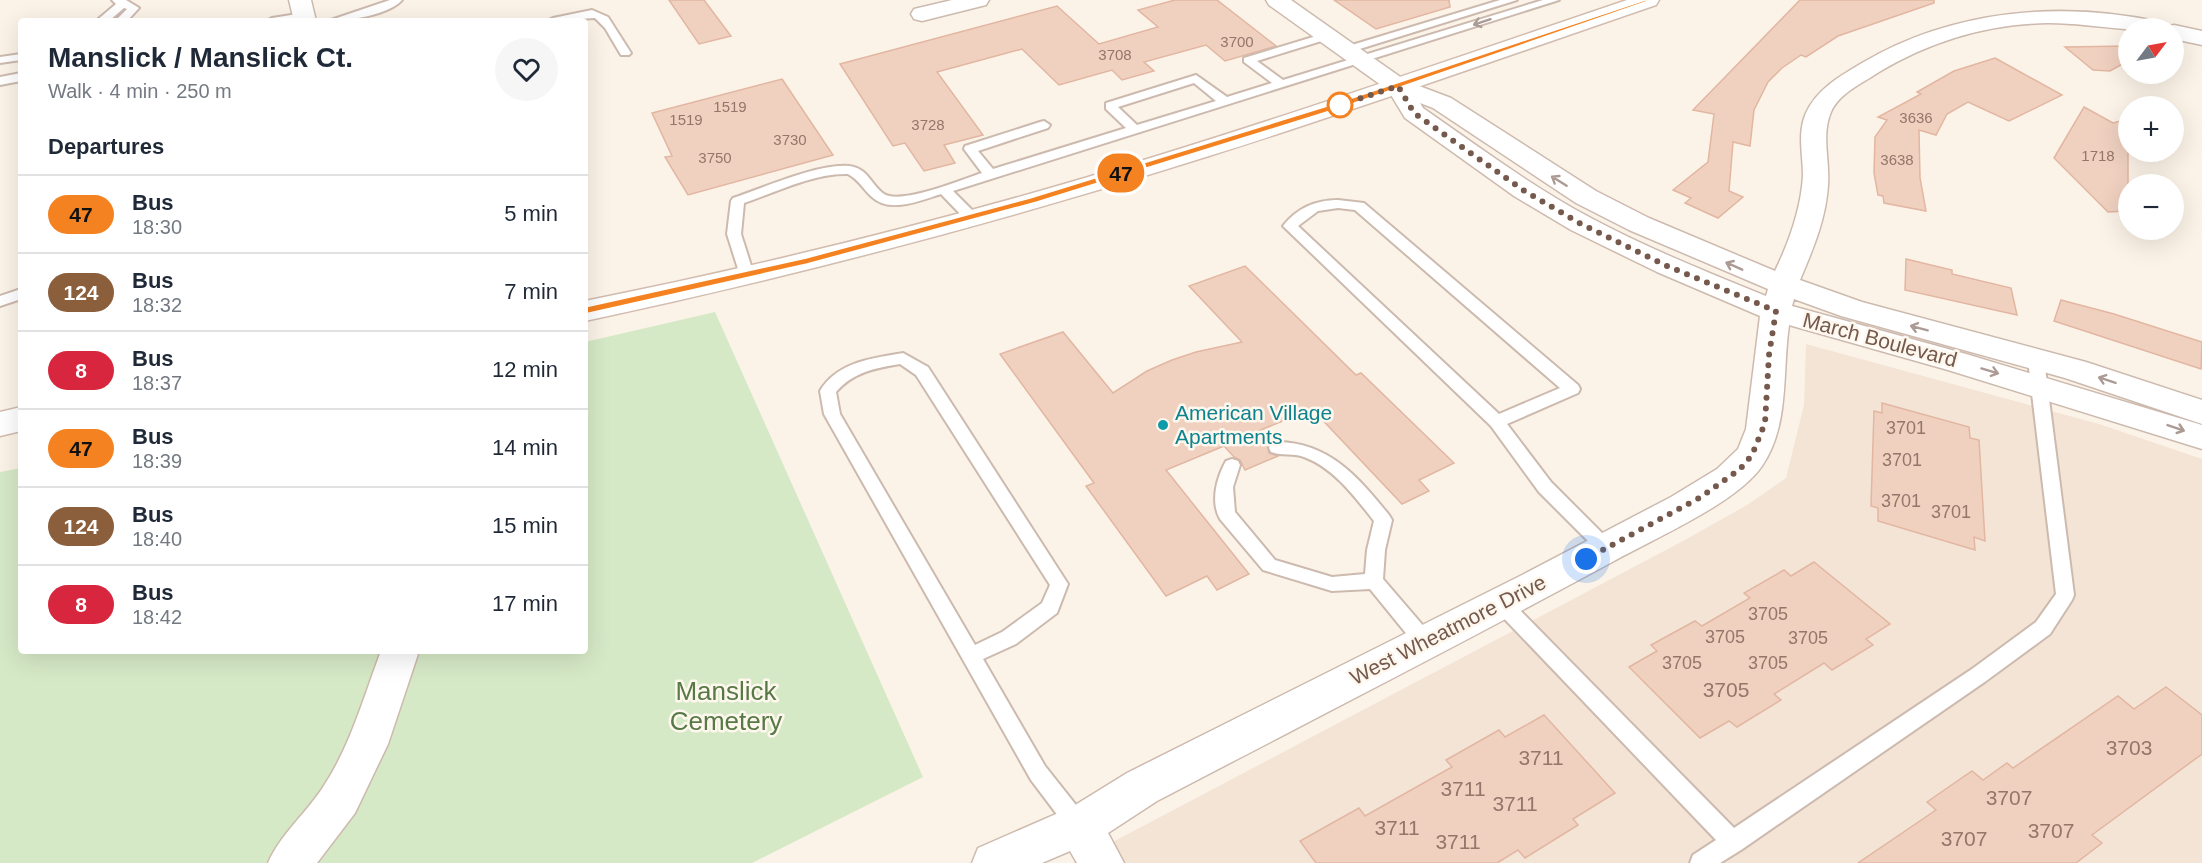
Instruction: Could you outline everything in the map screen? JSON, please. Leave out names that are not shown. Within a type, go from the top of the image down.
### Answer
[{"type":"street","points":[[922,14],[978,0]]},
{"type":"street","points":[[1277,0],[1398,86]]},
{"type":"street","points":[[588,310],[747,275],[972,218],[1398,86],[1648,0]]},
{"type":"street","name":"West Wheatmore Drive","points":[[994,863],[1025,847],[1079,826],[1106,812],[1143,787],[1606,548],[1701,497],[1740,469],[1752,455],[1765,423],[1769,355],[1779,299],[1810,216],[1816,180],[1812,142],[1815,120],[1824,104],[1850,80],[1897,51],[1946,31],[1974,23],[2014,18],[2069,18],[2118,24]]},
{"type":"street","points":[[2184,34],[2202,38]]},
{"type":"street","name":"March Boulevard","points":[[1398,86],[1414,113],[1523,190],[1581,224],[1667,266],[2039,373],[2202,437]]},
{"type":"street","points":[[2039,373],[2127,386],[2202,412]]},
{"type":"street","points":[[0,424],[18,420]]},
{"type":"street","points":[[290,863],[340,799],[367,744],[399,654]]},
{"type":"street","points":[[1079,826],[1102,863]]},
{"type":"lane","points":[[345,18],[391,5],[397,0]]},
{"type":"lane","points":[[747,275],[734,234],[738,201],[831,171],[849,170],[860,175],[876,195],[884,200],[898,200],[944,189],[1281,84],[1353,55],[1512,0]]},
{"type":"lane","points":[[1353,55],[1534,2],[1554,0]]},
{"type":"lane","points":[[105,18],[120,1],[134,8],[124,18]]},
{"type":"lane","points":[[279,18],[304,8]]},
{"type":"lane","points":[[566,18],[589,13],[600,15],[606,19],[626,53]]},
{"type":"lane","points":[[1281,84],[1248,60],[1327,36]]},
{"type":"lane","points":[[0,60],[18,57]]},
{"type":"lane","points":[[0,81],[18,78]]},
{"type":"lane","points":[[1135,130],[1110,106],[1196,79],[1225,102]]},
{"type":"lane","points":[[991,175],[970,149],[1044,125]]},
{"type":"lane","points":[[944,189],[972,218]]},
{"type":"lane","points":[[1497,422],[1572,389],[1359,206],[1334,202],[1304,212],[1290,226],[1497,422],[1545,487],[1606,548]]},
{"type":"lane","points":[[0,301],[18,295]]},
{"type":"lane","points":[[971,655],[1009,638],[1050,608],[1059,584],[922,371],[903,358],[869,363],[838,377],[828,391],[832,414],[1038,773],[1079,826]]},
{"type":"lane","points":[[1701,863],[1979,675],[2043,628],[2065,595],[2039,373]]},
{"type":"lane","points":[[1277,448],[1289,447],[1320,457],[1352,481],[1383,520],[1376,550],[1374,581],[1425,642]]},
{"type":"lane","points":[[1232,465],[1224,488],[1226,514],[1269,565],[1332,584],[1374,581]]},
{"type":"lane","points":[[1501,603],[1733,843]]},
{"type":"shaded area","points":[[1806,344],[2099,424],[2202,459],[2202,863],[1073,863],[1683,541],[1747,505],[1786,478],[1804,405]]},
{"type":"green space","name":"Manslick Cemetery","points":[[715,312],[923,777],[752,863],[0,863],[0,472],[18,469],[18,654],[588,654],[588,341]]},
{"type":"building","points":[[669,0],[704,0],[731,36],[699,44]]},
{"type":"building","points":[[1175,0],[1217,0],[1276,46],[1225,61],[1206,45],[1144,62],[1154,71],[1122,80],[1112,70],[1059,85],[1022,49],[937,72],[983,135],[944,145],[955,163],[924,171],[905,143],[893,146],[840,64],[1057,6],[1099,44],[1158,27],[1138,10]]},
{"type":"building","points":[[1334,0],[1449,0],[1450,7],[1376,29]]},
{"type":"building","points":[[1800,0],[1934,0],[1934,3],[1838,36],[1806,57],[1801,55],[1782,68],[1768,82],[1754,110],[1750,146],[1733,142],[1729,191],[1743,197],[1718,218],[1685,203],[1691,198],[1673,190],[1708,162],[1714,114],[1693,110]]},
{"type":"building","points":[[2118,46],[2118,67],[2110,71],[2093,70],[2065,47]]},
{"type":"building","points":[[1995,58],[2062,95],[2009,121],[1968,102],[1947,114],[1936,135],[1919,130],[1920,178],[1926,211],[1884,203],[1883,196],[1878,195],[1874,173],[1875,137],[1887,120],[1878,117],[1921,94],[1917,92],[1954,71]]},
{"type":"building","points":[[782,79],[833,155],[688,195],[665,157],[672,156],[652,113]]},
{"type":"building","points":[[2084,107],[2113,123],[2118,122],[2118,162],[2128,162],[2128,174],[2118,174],[2118,212],[2108,212],[2054,158]]},
{"type":"building","points":[[1906,259],[1952,270],[1952,274],[2011,288],[2017,315],[1905,290]]},
{"type":"building","name":"American Village Apartments","points":[[1245,266],[1356,375],[1361,373],[1454,463],[1419,480],[1429,491],[1402,504],[1312,409],[1256,432],[1268,445],[1269,453],[1278,456],[1245,470],[1240,460],[1224,446],[1166,470],[1249,574],[1217,590],[1207,576],[1166,596],[1086,486],[1094,483],[1000,354],[1063,332],[1113,393],[1147,371],[1172,360],[1242,342],[1189,286]]},
{"type":"building","points":[[2061,300],[2202,342],[2201,369],[2054,321]]},
{"type":"building","points":[[1882,403],[1969,427],[1970,438],[1979,440],[1985,541],[1974,537],[1975,550],[1878,521],[1878,508],[1871,506],[1874,411],[1882,413]]},
{"type":"building","points":[[1814,562],[1890,624],[1866,639],[1873,645],[1832,670],[1824,663],[1774,694],[1781,700],[1737,727],[1729,721],[1700,738],[1629,667],[1657,651],[1651,645],[1695,621],[1702,626],[1750,598],[1744,593],[1784,570],[1791,576]]},
{"type":"building","points":[[2166,687],[2202,715],[2202,754],[2092,835],[2102,843],[2076,863],[1858,863],[1936,810],[1927,802],[1972,771],[1983,780],[2007,763],[2013,768],[2118,696],[2134,709]]},
{"type":"building","points":[[1544,715],[1615,793],[1573,819],[1578,825],[1525,858],[1518,850],[1497,863],[1316,863],[1300,841],[1359,808],[1365,816],[1452,767],[1446,760],[1499,730],[1505,737]]},
{"type":"bus line","name":"47","points":[[588,310],[807,261],[918,233],[1074,188],[1340,105],[1648,0]]},
{"type":"place","name":"American Village Apartments","points":[[1163,425]]},
{"type":"route","points":[[1340,105],[1398,86],[1414,113],[1523,190],[1581,224],[1667,266],[1776,311],[1769,355],[1765,423],[1752,455],[1740,469],[1701,497],[1586,559]]}]
